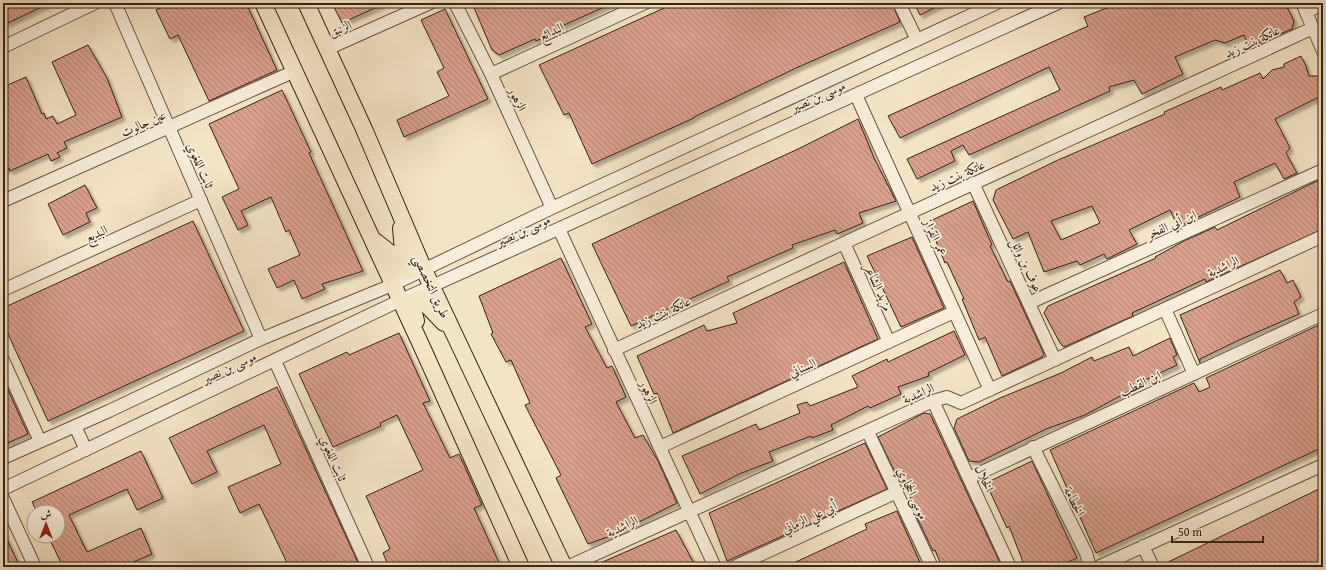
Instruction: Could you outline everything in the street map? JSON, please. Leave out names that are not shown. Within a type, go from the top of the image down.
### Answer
[{"type":"main road","points":[[263,3],[392,285],[401,300],[521,567]]},
{"type":"main road","name":"طريق التخصصي","points":[[306,3],[364,128],[401,218],[452,331],[565,567]]},
{"type":"main road","points":[[371,237],[394,256],[404,272],[410,272],[410,266],[402,247],[401,218]]},
{"type":"main road","points":[[422,347],[412,301],[415,298],[420,298],[452,331]]},
{"type":"street","points":[[3,46],[95,3]]},
{"type":"street","name":"ثابت اللغوي","points":[[115,3],[261,339]]},
{"type":"street","name":"الزنبق","points":[[327,49],[430,3]]},
{"type":"street","name":"الزهور","points":[[455,3],[491,74],[552,208]]},
{"type":"street","name":"البدائع","points":[[491,74],[645,3]]},
{"type":"street","points":[[899,3],[917,40]]},
{"type":"street","points":[[3,458],[261,339],[392,285],[552,208],[997,3]]},
{"type":"street","name":"موسى بن نصير","points":[[3,489],[401,300],[1058,3]]},
{"type":"street","points":[[1323,4],[1304,8],[1323,51]]},
{"type":"street","name":"عاتكة بنت زيد","points":[[614,350],[910,212],[1313,28]]},
{"type":"street","name":"عين جالوت","points":[[3,201],[295,71]]},
{"type":"street","name":"عمر القزاز","points":[[856,95],[990,390]]},
{"type":"street","name":"ابن أبي الفخر","points":[[1030,303],[1323,170]]},
{"type":"street","name":"عوف بن وائل","points":[[973,183],[1030,303],[1055,360]]},
{"type":"street","name":"البديع","points":[[3,290],[201,200]]},
{"type":"street","name":"الزهور","points":[[559,228],[715,567]]},
{"type":"street","name":"الراشدية","points":[[565,567],[868,432],[933,401],[947,397],[961,403],[1323,236]]},
{"type":"street","name":"مزيد الشاعر","points":[[844,243],[889,342]]},
{"type":"street","points":[[449,258],[437,268],[438,272],[443,277],[456,276]]},
{"type":"street","points":[[365,297],[380,292],[388,297],[388,303],[377,312]]},
{"type":"street","points":[[1165,309],[1194,374]]},
{"type":"street","name":"السناني","points":[[660,447],[954,312]]},
{"type":"street","name":"ابن القطب","points":[[969,478],[1033,447],[1323,314]]},
{"type":"street","points":[[3,360],[40,441]]},
{"type":"street","name":"ثابت اللغوي","points":[[275,361],[368,567]]},
{"type":"street","name":"الخلال","points":[[933,401],[1010,567]]},
{"type":"street","points":[[75,426],[86,450]]},
{"type":"street","name":"موسى الحجاوي","points":[[868,432],[932,567]]},
{"type":"street","name":"الخطامة","points":[[1033,447],[1086,553],[1090,567]]},
{"type":"street","points":[[1098,567],[1323,465]]},
{"type":"street","name":"أبي علي الزماني","points":[[734,567],[897,492]]},
{"type":"street","points":[[3,498],[35,567]]},
{"type":"street","points":[[1143,546],[1153,567]]},
{"type":"building","points":[[3,3],[50,3],[6,24],[3,17]]},
{"type":"building","points":[[172,3],[246,3],[277,70],[209,101],[178,35],[170,39],[156,10]]},
{"type":"building","points":[[332,3],[386,3],[342,23]]},
{"type":"building","points":[[472,3],[613,3],[562,26],[563,29],[536,41],[535,39],[499,55],[492,50]]},
{"type":"building","points":[[675,3],[892,3],[900,22],[794,69],[694,118],[592,164],[569,113],[564,115],[539,65]]},
{"type":"building","points":[[914,3],[944,3],[920,15]]},
{"type":"building","points":[[1119,3],[1285,3],[1294,21],[1292,29],[1249,47],[1244,35],[1225,43],[1215,40],[1175,57],[1183,74],[1142,94],[1134,80],[1109,87],[1110,91],[969,155],[963,145],[951,151],[955,161],[917,179],[907,159],[1060,90],[1049,67],[900,138],[888,116],[1088,26],[1084,17]]},
{"type":"building","points":[[445,9],[488,99],[404,137],[397,120],[449,96],[437,72],[444,68],[421,20]]},
{"type":"building","points":[[88,45],[107,78],[122,117],[64,142],[67,148],[57,153],[60,157],[51,161],[48,154],[10,171],[9,168],[3,171],[3,87],[26,77],[42,114],[44,113],[46,119],[53,116],[57,124],[76,115],[52,62]]},
{"type":"building","points":[[1301,56],[1309,76],[1318,76],[1323,87],[1323,95],[1275,119],[1290,148],[1286,153],[1297,173],[1284,179],[1275,163],[1234,182],[1240,197],[1178,227],[1170,210],[1129,230],[1137,244],[1107,259],[1104,254],[1080,265],[1077,261],[1044,272],[1028,232],[1013,239],[993,200],[996,190],[1058,160],[1165,114],[1164,112],[1221,87],[1222,90],[1260,73],[1263,79],[1272,70],[1284,67],[1284,64]],"holes":[[[1092,206],[1100,223],[1061,240],[1051,221]]]},
{"type":"building","points":[[282,90],[363,271],[322,284],[325,289],[302,299],[294,280],[277,288],[268,269],[300,255],[289,230],[286,232],[271,197],[241,211],[248,225],[238,230],[222,197],[239,189],[209,124]]},
{"type":"building","points":[[858,119],[874,158],[896,201],[859,213],[863,223],[837,234],[835,230],[792,245],[793,248],[727,277],[729,281],[631,326],[592,244],[798,149]]},
{"type":"building","points":[[1323,178],[1323,229],[1206,282],[1205,279],[1132,313],[1133,316],[1064,347],[1060,343],[1044,313],[1048,306],[1156,258],[1155,257],[1184,241],[1215,227],[1217,230]]},
{"type":"building","points":[[85,185],[97,208],[86,213],[90,222],[63,235],[48,204]]},
{"type":"building","points":[[973,201],[992,245],[990,246],[1008,282],[1010,281],[1044,354],[1042,357],[1002,376],[985,337],[979,340],[962,299],[964,299],[947,262],[945,263],[928,222]]},
{"type":"building","points":[[193,221],[244,331],[48,421],[3,323],[3,308]]},
{"type":"building","points":[[912,237],[944,308],[901,327],[867,256]]},
{"type":"building","points":[[561,258],[592,324],[585,327],[607,368],[612,366],[626,397],[616,402],[635,438],[643,435],[658,461],[677,503],[613,535],[588,544],[556,478],[561,475],[525,405],[530,403],[511,360],[506,362],[491,334],[493,333],[479,296]]},
{"type":"building","points":[[844,262],[878,339],[673,433],[657,393],[654,394],[637,356],[704,325],[707,331],[737,323],[733,313]]},
{"type":"building","points":[[1280,270],[1287,283],[1293,280],[1301,297],[1294,302],[1299,314],[1200,359],[1200,363],[1180,315]]},
{"type":"building","points":[[1323,323],[1323,447],[1096,553],[1050,450],[1194,383],[1199,392],[1210,387],[1206,378]]},
{"type":"building","points":[[954,331],[965,355],[928,373],[929,376],[898,387],[901,394],[870,408],[868,406],[831,425],[833,430],[812,438],[811,436],[769,452],[773,461],[739,474],[700,494],[682,456],[756,424],[759,430],[800,413],[797,405],[807,402],[810,406],[858,387],[852,376],[887,359],[888,362]]},
{"type":"building","points":[[399,333],[430,401],[423,403],[450,458],[459,454],[482,505],[474,508],[501,567],[389,567],[383,553],[390,549],[366,496],[423,470],[397,415],[380,423],[381,426],[333,447],[299,374],[347,352],[349,355]]},
{"type":"building","points":[[1170,338],[1177,355],[1173,357],[1177,365],[1145,380],[1146,382],[1085,415],[1046,429],[979,462],[969,461],[954,428],[957,419],[1000,398],[1061,373],[1092,357],[1094,361],[1129,347],[1133,356]]},
{"type":"building","points":[[3,379],[28,434],[3,445]]},
{"type":"building","points":[[277,387],[360,567],[289,567],[259,504],[240,513],[228,487],[281,464],[264,425],[207,451],[217,472],[192,484],[169,438]]},
{"type":"building","points":[[924,413],[930,414],[1002,567],[942,567],[935,550],[933,551],[911,505],[913,504],[903,482],[900,483],[878,437]]},
{"type":"building","points":[[865,443],[887,489],[727,561],[709,513]]},
{"type":"building","points":[[141,451],[163,498],[137,510],[127,489],[69,515],[87,552],[141,528],[152,554],[122,567],[63,567],[52,544],[66,544],[66,504],[33,504],[32,502]]},
{"type":"building","points":[[1032,461],[1077,558],[1057,567],[1025,567],[1009,526],[1007,528],[986,483]]},
{"type":"building","points":[[1323,487],[1323,567],[1160,567],[1160,566]]},
{"type":"building","points":[[897,511],[922,567],[785,567],[867,529],[865,524]]},
{"type":"building","points":[[676,530],[696,567],[591,567]]},
{"type":"building","points":[[3,531],[20,567],[3,567]]}]
